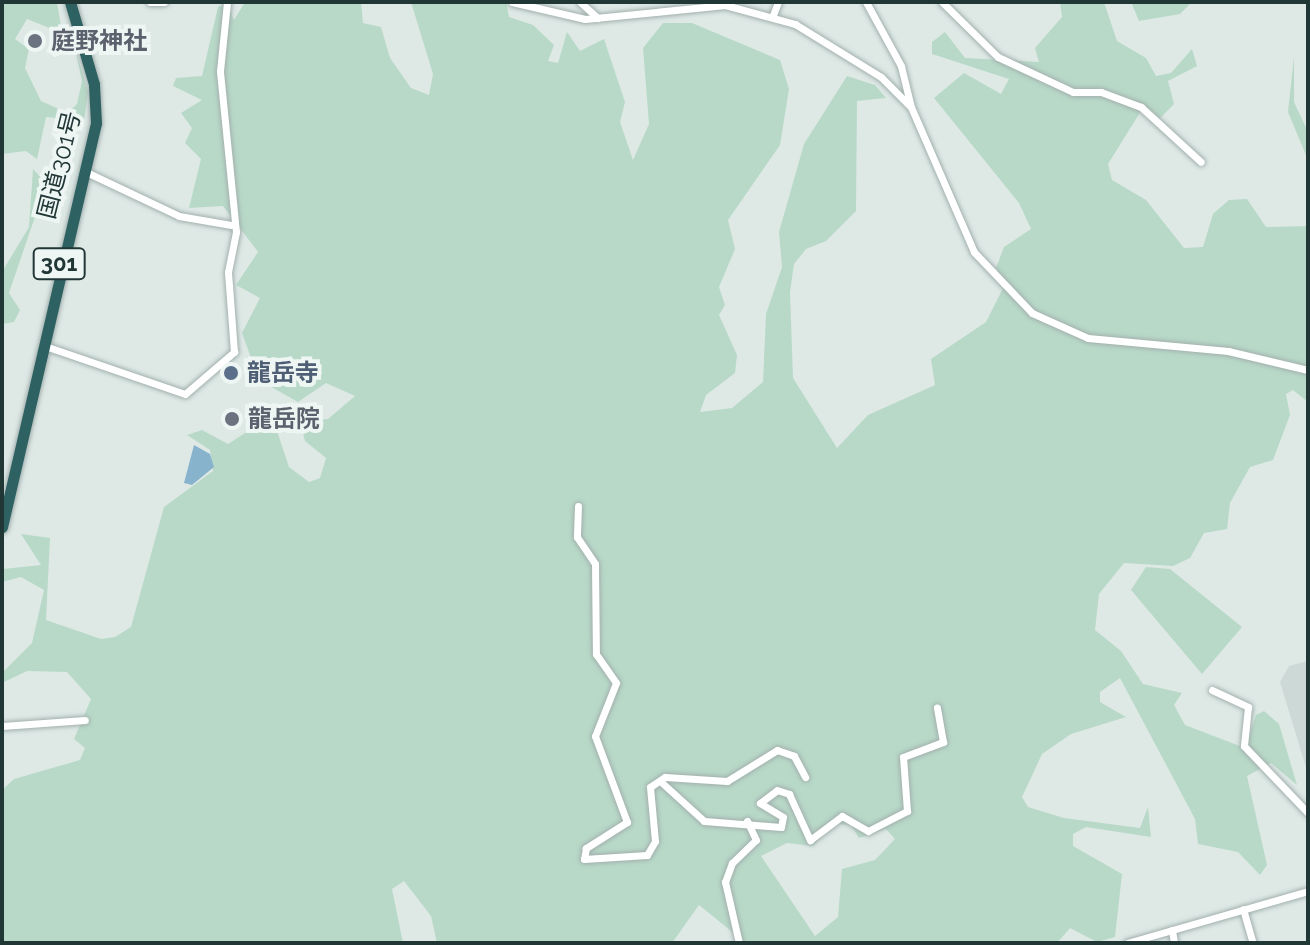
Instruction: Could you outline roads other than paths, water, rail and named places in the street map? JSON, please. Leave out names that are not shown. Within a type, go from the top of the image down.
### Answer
[{"type":"highway","name":"国道301号","points":[[2,527],[97,104],[70,2]]},
{"type":"street","points":[[150,2],[164,2]]},
{"type":"street","points":[[45,346],[185,394],[196,391],[236,345],[231,131],[220,71],[227,2]]},
{"type":"street","points":[[512,2],[545,16],[598,18],[701,4],[773,15],[854,58],[911,107]]},
{"type":"street","points":[[580,2],[598,18]]},
{"type":"street","points":[[773,15],[778,2]]},
{"type":"street","points":[[866,2],[901,66],[911,107],[974,252],[1032,313],[1088,338],[1228,351],[1308,370]]},
{"type":"street","points":[[942,2],[998,57],[1073,92],[1101,92],[1141,107],[1201,162]]},
{"type":"street","points":[[84,171],[179,216],[231,225]]},
{"type":"street","points":[[578,506],[577,537],[595,564],[596,654],[616,683],[595,736],[627,822],[586,848],[584,859],[647,855],[655,841],[649,793],[660,781],[672,775],[727,781],[777,750],[794,756],[805,777]]},
{"type":"street","points":[[1212,690],[1248,707],[1244,746],[1308,813]]},
{"type":"street","points":[[660,781],[704,821],[784,824],[760,803],[777,790],[789,794],[810,840],[842,816],[868,831],[907,811],[903,757],[943,742],[937,708]]},
{"type":"street","points":[[2,726],[85,720]]},
{"type":"street","points":[[739,943],[725,882],[732,863],[756,840],[747,821]]},
{"type":"street","points":[[1127,943],[1308,891]]},
{"type":"street","points":[[1243,909],[1253,943]]},
{"type":"street","points":[[1172,930],[1174,943]]},
{"type":"water","points":[[194,445],[210,454],[214,467],[192,485],[184,483]]},
{"type":"place","name":"庭野神社","points":[[35,41]]},
{"type":"place","name":"龍岳寺","points":[[231,373]]},
{"type":"place","name":"龍岳院","points":[[232,419]]}]
